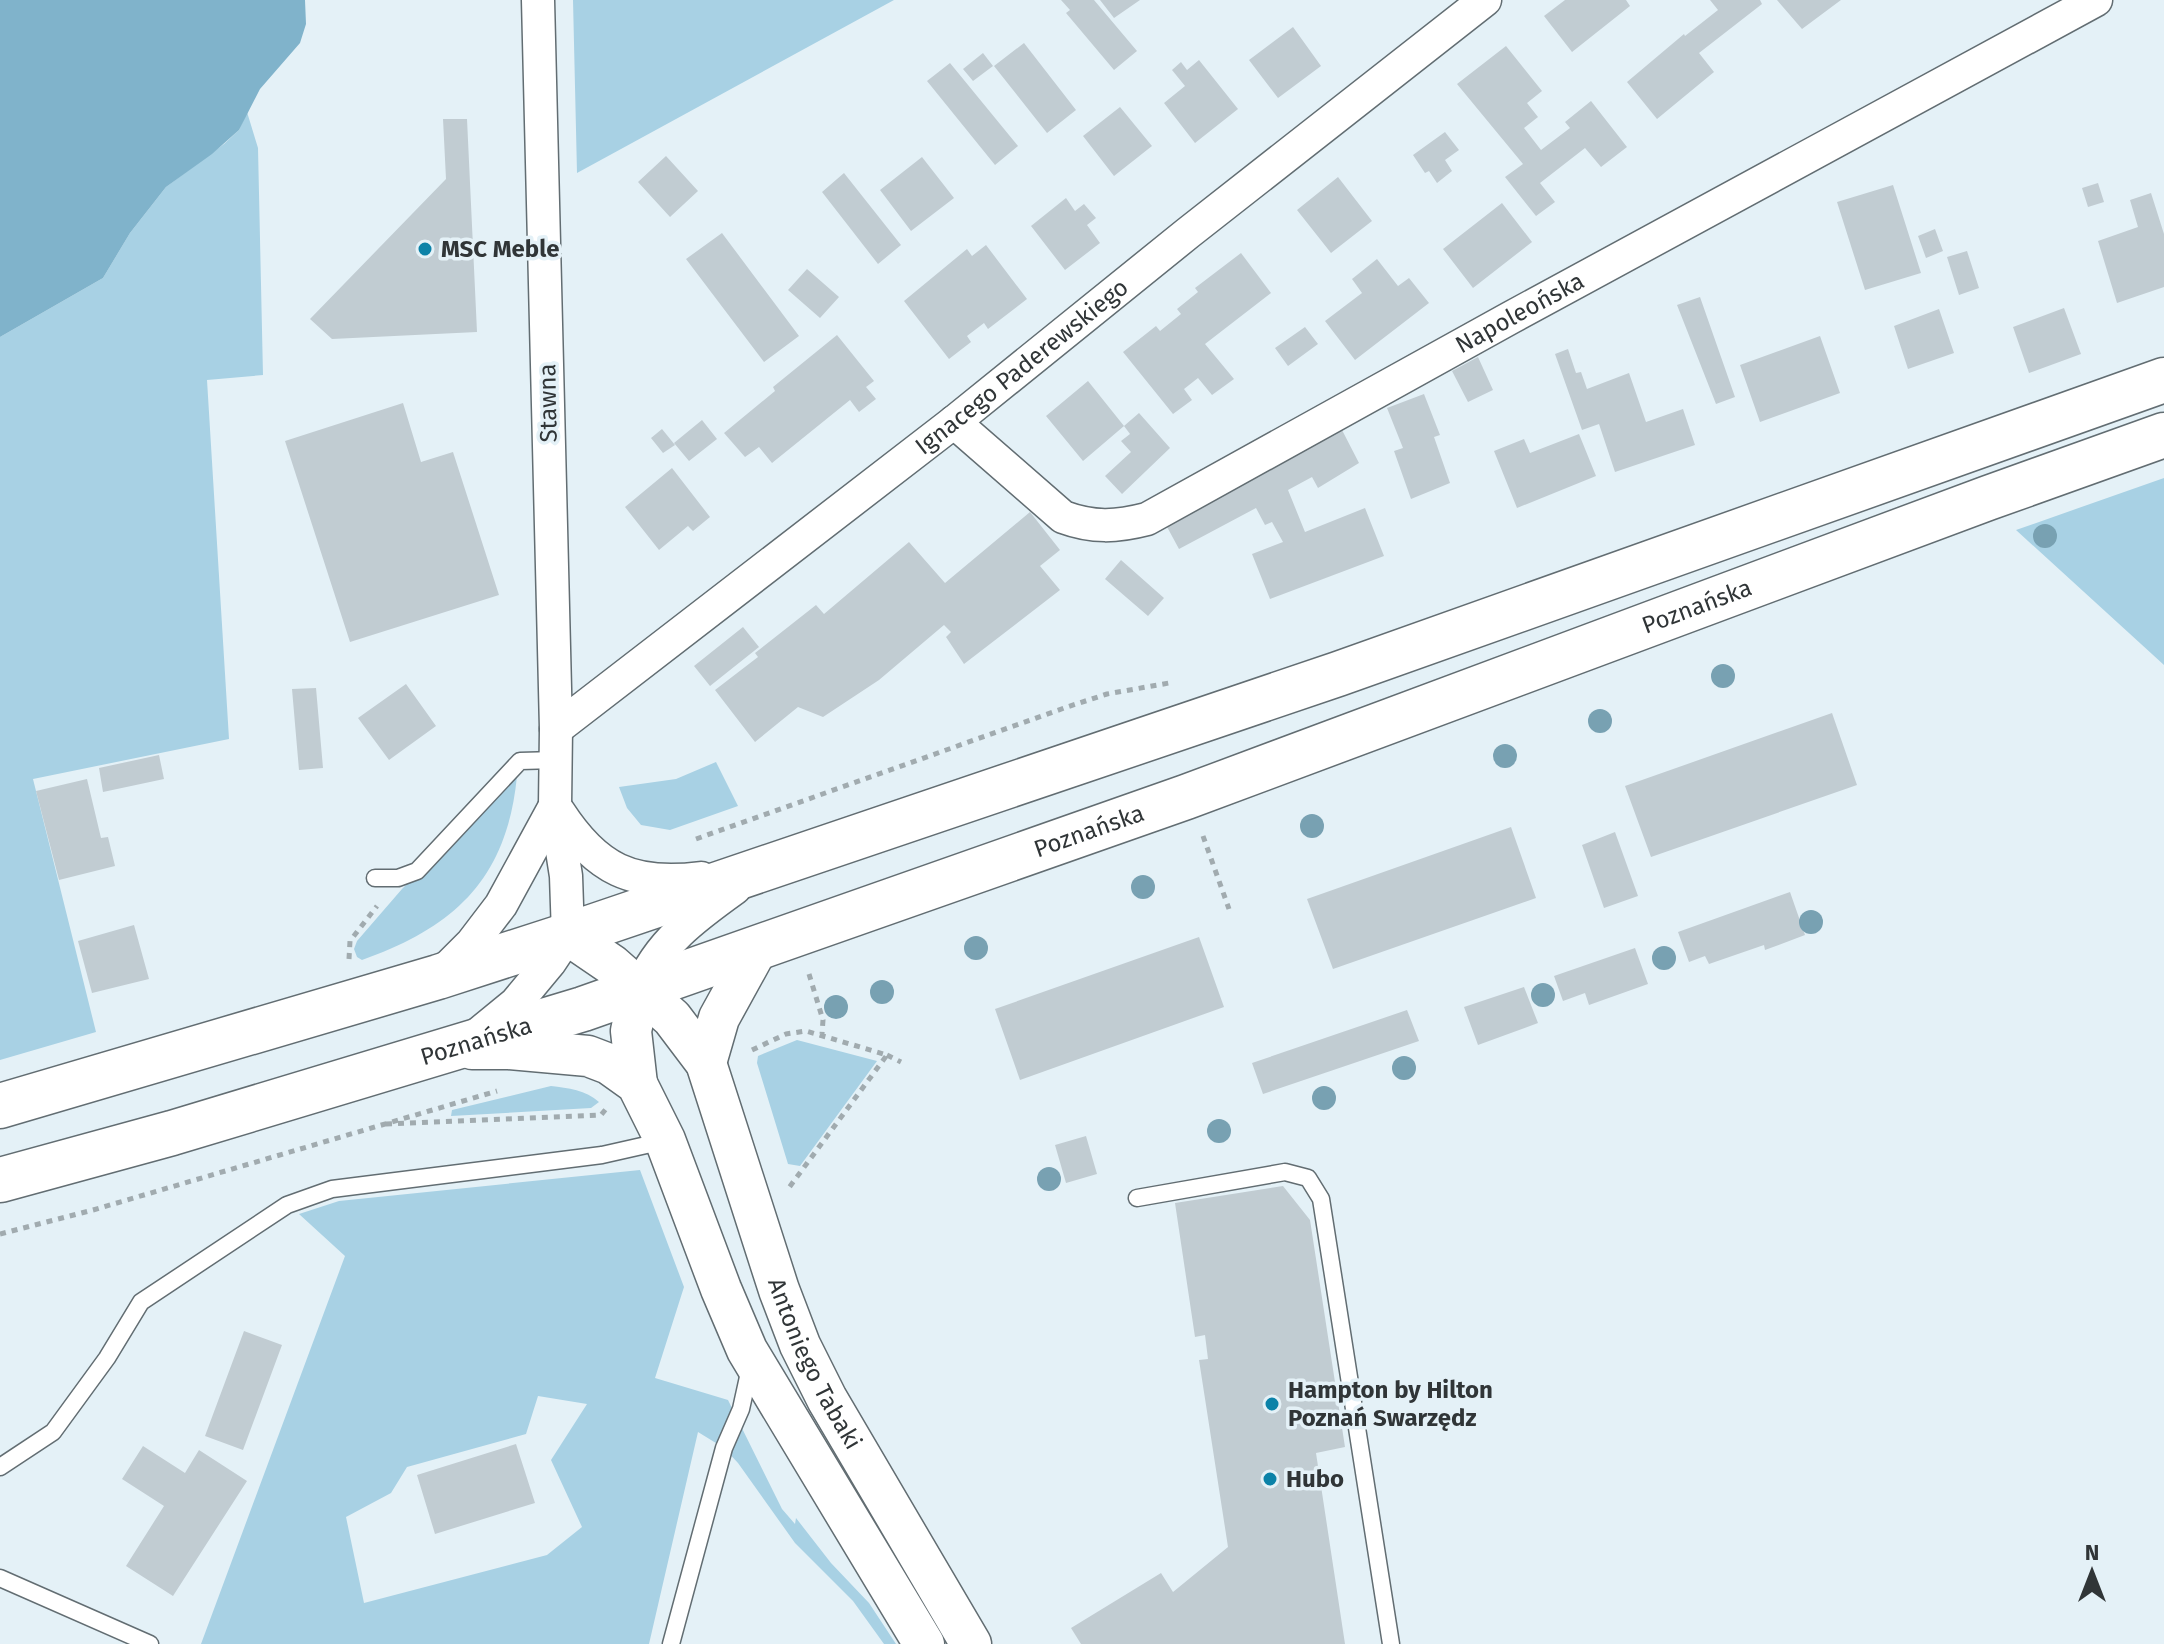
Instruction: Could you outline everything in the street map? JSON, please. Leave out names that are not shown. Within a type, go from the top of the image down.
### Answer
[{"type":"main road","points":[[0,1106],[438,977],[568,935],[1338,674],[2164,380]]},
{"type":"main road","name":"Poznańska","points":[[0,1180],[460,1049],[757,949],[1186,797],[2164,435]]},
{"type":"street","name":"Stawna","points":[[538,0],[555,806],[566,876],[568,935]]},
{"type":"street","name":"Ignacego Paderewskiego","points":[[556,745],[1188,233],[1485,0]]},
{"type":"street","name":"Napoleońska","points":[[954,422],[1063,517],[1100,527],[1147,519],[2096,0]]},
{"type":"street","name":"Stawna","points":[[438,977],[472,943],[501,905],[555,806]]},
{"type":"street","points":[[555,806],[585,848],[600,861],[631,877],[676,882],[771,865]]},
{"type":"street","name":"Antoniego Tabaki","points":[[622,1092],[640,989],[653,962],[675,935],[712,904],[771,865]]},
{"type":"street","points":[[460,1049],[516,1003],[568,935]]},
{"type":"street","name":"Antoniego Tabaki","points":[[568,935],[612,965],[672,1018],[706,1063],[779,1290],[800,1345],[827,1399],[971,1644]]},
{"type":"street","points":[[706,1063],[719,1018],[757,949]]},
{"type":"street","name":"Antoniego Tabaki","points":[[460,1049],[509,1049],[588,1056],[609,1064],[622,1092],[665,1140],[727,1303],[752,1358],[924,1644]]},
{"type":"lane","points":[[375,878],[409,876],[421,868],[520,761],[556,745]]},
{"type":"lane","points":[[0,1467],[53,1432],[107,1358],[141,1302],[287,1205],[332,1189],[602,1155],[634,1150],[665,1140]]},
{"type":"lane","points":[[1137,1198],[1285,1172],[1308,1178],[1321,1199],[1391,1644]]},
{"type":"lane","points":[[671,1644],[724,1448],[741,1409],[752,1358]]},
{"type":"lane","points":[[0,1578],[150,1644]]},
{"type":"path","points":[[690,841],[1067,707],[1107,694],[1174,682]]},
{"type":"path","points":[[1200,828],[1229,909]]},
{"type":"path","points":[[806,966],[823,1020],[822,1034]]},
{"type":"path","points":[[750,1056],[751,1050],[786,1034],[806,1031],[901,1062]]},
{"type":"path","points":[[782,1178],[787,1191],[887,1055]]},
{"type":"path","points":[[0,1234],[93,1210],[506,1089]]},
{"type":"path","points":[[386,1124],[601,1115],[622,1092]]},
{"type":"shaded area","points":[[0,0],[305,0],[306,24],[300,43],[260,89],[239,130],[166,187],[130,233],[103,278],[0,337]]},
{"type":"shaded area","points":[[573,0],[894,0],[577,173]]},
{"type":"shaded area","points":[[247,112],[258,148],[263,375],[207,380],[229,739],[33,779],[96,1032],[0,1060],[0,337],[103,278],[130,233],[166,187],[224,144],[239,130]]},
{"type":"shaded area","points":[[2164,478],[2164,665],[2016,530]]},
{"type":"shaded area","points":[[716,762],[738,806],[670,830],[641,825],[627,808],[619,787],[676,779]]},
{"type":"shaded area","points":[[517,776],[502,843],[471,894],[424,932],[362,960],[357,957],[354,949],[357,941],[402,889],[512,777]]},
{"type":"shaded area","points":[[797,1040],[877,1061],[800,1166],[788,1164],[757,1063],[758,1056]]},
{"type":"shaded area","points":[[551,1086],[583,1092],[599,1102],[591,1108],[451,1116],[452,1110]]},
{"type":"shaded area","points":[[640,1170],[684,1287],[655,1378],[728,1400],[782,1509],[795,1524],[796,1518],[831,1563],[869,1603],[896,1644],[884,1644],[853,1601],[795,1543],[738,1463],[724,1448],[698,1432],[649,1644],[201,1644],[345,1256],[299,1214],[339,1201]],"holes":[[[538,1396],[587,1404],[551,1460],[582,1527],[547,1555],[364,1603],[346,1517],[391,1493],[407,1467],[526,1434]]]},
{"type":"building","points":[[1061,0],[1094,0],[1137,51],[1114,70],[1066,13],[1070,10]]},
{"type":"building","points":[[1100,0],[1140,0],[1114,18]]},
{"type":"building","points":[[1565,0],[1626,0],[1630,6],[1572,52],[1544,16]]},
{"type":"building","points":[[1710,0],[1760,0],[1762,4],[1699,53],[1714,72],[1657,119],[1627,82],[1718,10]]},
{"type":"building","points":[[1777,0],[1841,0],[1802,29]]},
{"type":"building","points":[[1293,27],[1321,66],[1278,98],[1249,60]]},
{"type":"building","points":[[1024,43],[1076,110],[1047,133],[994,66]]},
{"type":"building","points":[[1506,46],[1542,91],[1527,103],[1538,117],[1524,128],[1541,150],[1570,128],[1565,122],[1591,101],[1627,147],[1601,167],[1585,148],[1540,183],[1555,202],[1536,216],[1505,177],[1523,164],[1457,84]]},
{"type":"building","points":[[983,53],[993,66],[973,81],[963,69]]},
{"type":"building","points":[[1199,60],[1238,109],[1195,143],[1164,103],[1185,86],[1172,70],[1181,62],[1187,70]]},
{"type":"building","points":[[950,63],[1018,146],[995,165],[927,81]]},
{"type":"building","points":[[1120,107],[1152,146],[1114,176],[1083,136]]},
{"type":"building","name":"MSC Meble","points":[[443,119],[467,119],[477,332],[332,339],[310,319],[446,179]]},
{"type":"building","points":[[1445,132],[1459,150],[1445,160],[1452,171],[1437,183],[1429,171],[1425,173],[1413,155]]},
{"type":"building","points":[[666,156],[698,191],[670,217],[638,182]]},
{"type":"building","points":[[922,157],[954,198],[911,231],[880,190]]},
{"type":"building","points":[[844,173],[901,245],[878,264],[822,192]]},
{"type":"building","points":[[1338,177],[1372,221],[1331,253],[1297,210]]},
{"type":"building","points":[[2098,183],[2104,202],[2088,207],[2082,188]]},
{"type":"building","points":[[1893,185],[1921,273],[1865,290],[1837,202]]},
{"type":"building","points":[[2151,193],[2164,234],[2164,287],[2117,303],[2098,241],[2138,227],[2130,200]]},
{"type":"building","points":[[1066,198],[1075,211],[1084,204],[1096,218],[1087,225],[1100,243],[1065,270],[1031,226]]},
{"type":"building","points":[[1502,203],[1532,242],[1473,288],[1443,249]]},
{"type":"building","points":[[1935,229],[1943,251],[1926,258],[1918,236]]},
{"type":"building","points":[[722,233],[799,336],[764,362],[686,259]]},
{"type":"building","points":[[986,245],[1027,299],[988,329],[984,323],[967,336],[971,342],[949,359],[904,301],[967,249],[972,256]]},
{"type":"building","points":[[1967,251],[1979,288],[1959,295],[1947,257]]},
{"type":"building","points":[[1241,253],[1271,293],[1205,344],[1234,379],[1212,395],[1198,378],[1184,389],[1192,400],[1173,414],[1123,352],[1156,326],[1160,331],[1181,314],[1177,309],[1198,292],[1195,288]]},
{"type":"building","points":[[1377,259],[1398,286],[1409,278],[1429,303],[1355,360],[1325,321],[1362,293],[1352,279]]},
{"type":"building","points":[[807,269],[839,297],[820,318],[788,290]]},
{"type":"building","points":[[1700,297],[1735,397],[1716,404],[1677,305]]},
{"type":"building","points":[[2064,308],[2081,354],[2029,373],[2013,327]]},
{"type":"building","points":[[1939,309],[1954,353],[1908,369],[1894,326]]},
{"type":"building","points":[[1305,327],[1318,344],[1288,366],[1275,348]]},
{"type":"building","points":[[837,335],[874,381],[866,387],[876,399],[859,412],[850,400],[772,463],[759,447],[745,457],[724,433],[775,391],[773,387]]},
{"type":"building","points":[[1820,336],[1840,393],[1760,422],[1740,365]]},
{"type":"building","points":[[1568,349],[1576,373],[1581,372],[1587,389],[1629,373],[1646,422],[1683,409],[1695,445],[1615,472],[1599,424],[1582,430],[1555,354]]},
{"type":"building","points":[[1478,357],[1493,390],[1468,402],[1452,371]]},
{"type":"building","points":[[1088,381],[1124,426],[1083,461],[1046,416]]},
{"type":"building","points":[[1424,394],[1440,435],[1434,437],[1450,483],[1411,499],[1394,451],[1403,448],[1387,408]]},
{"type":"building","points":[[403,403],[421,462],[453,452],[499,595],[350,642],[285,441]]},
{"type":"building","points":[[1139,413],[1170,448],[1122,494],[1105,476],[1131,452],[1121,441],[1130,434],[1124,426]]},
{"type":"building","points":[[702,420],[717,439],[689,461],[674,443]]},
{"type":"building","points":[[662,429],[675,445],[663,453],[651,438]]},
{"type":"building","points":[[1342,430],[1359,463],[1318,488],[1312,477],[1288,490],[1305,532],[1365,508],[1384,556],[1270,599],[1252,554],[1283,542],[1272,522],[1265,525],[1256,508],[1179,549],[1166,525]]},
{"type":"building","points":[[1579,434],[1596,476],[1517,508],[1494,451],[1524,439],[1530,453]]},
{"type":"building","points":[[672,468],[710,517],[693,531],[688,526],[659,550],[625,507]]},
{"type":"building","points":[[1030,512],[1060,550],[1040,566],[1060,590],[964,664],[946,637],[951,632],[944,625],[879,680],[823,717],[798,707],[755,742],[715,690],[758,657],[755,653],[816,605],[824,614],[909,542],[945,583]]},
{"type":"building","points":[[1121,560],[1164,598],[1148,616],[1105,579]]},
{"type":"building","points":[[743,627],[759,647],[710,686],[694,666]]},
{"type":"building","points":[[406,684],[436,726],[389,760],[358,718]]},
{"type":"building","points":[[316,688],[323,768],[299,770],[292,689]]},
{"type":"building","points":[[1832,713],[1857,785],[1651,857],[1625,786]]},
{"type":"building","points":[[159,755],[164,779],[103,792],[99,768]]},
{"type":"building","points":[[87,779],[101,838],[108,837],[115,866],[59,880],[36,791]]},
{"type":"building","points":[[1511,827],[1536,898],[1333,969],[1307,899]]},
{"type":"building","points":[[1615,832],[1638,896],[1604,908],[1582,845]]},
{"type":"building","points":[[1790,892],[1805,935],[1765,950],[1764,945],[1709,964],[1705,956],[1689,962],[1678,932]]},
{"type":"building","points":[[134,925],[149,979],[92,993],[78,941]]},
{"type":"building","points":[[1199,937],[1224,1007],[1020,1080],[995,1009]]},
{"type":"building","points":[[1635,948],[1648,984],[1589,1005],[1585,993],[1563,1001],[1554,976]]},
{"type":"building","points":[[1524,987],[1538,1023],[1478,1045],[1464,1007]]},
{"type":"building","points":[[1407,1010],[1419,1041],[1263,1094],[1252,1063]]},
{"type":"building","points":[[1086,1136],[1097,1174],[1066,1183],[1055,1145]]},
{"type":"building","name":"Hampton by Hilton Poznań Swarzędz","points":[[1283,1186],[1310,1220],[1345,1447],[1316,1453],[1345,1644],[1081,1644],[1071,1628],[1161,1573],[1173,1592],[1228,1547],[1199,1360],[1208,1359],[1205,1335],[1195,1337],[1175,1203]]},
{"type":"building","points":[[244,1331],[282,1345],[243,1450],[205,1436]]},
{"type":"building","points":[[516,1444],[535,1503],[435,1534],[417,1475]]},
{"type":"building","points":[[143,1446],[185,1473],[199,1450],[247,1481],[173,1596],[126,1566],[164,1506],[122,1479]]},
{"type":"place","name":"MSC Meble","points":[[425,249]]},
{"type":"place","name":"Hampton by Hilton Poznań Swarzędz","points":[[1272,1404]]},
{"type":"place","name":"Hubo","points":[[1270,1479]]}]
